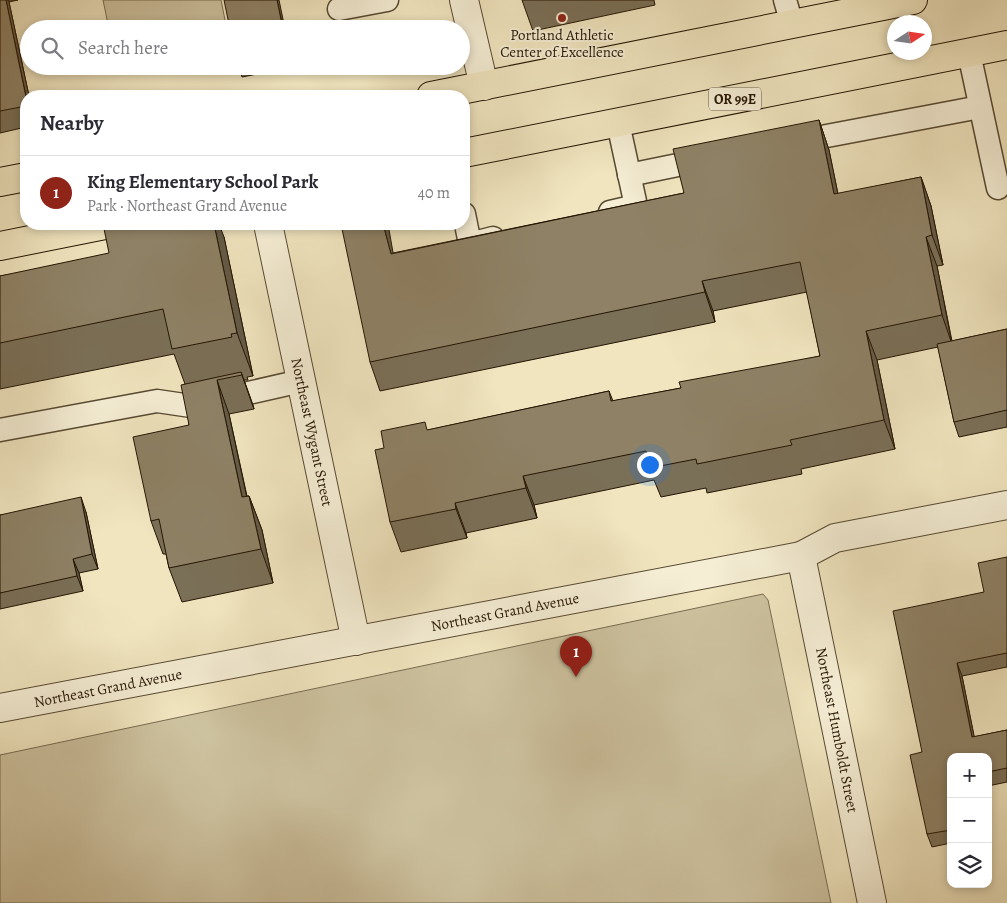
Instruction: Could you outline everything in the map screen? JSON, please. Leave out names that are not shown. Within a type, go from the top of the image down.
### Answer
[{"type":"main road","points":[[463,90],[789,12],[913,0]]},
{"type":"main road","name":"OR 99E","points":[[470,152],[1007,45]]},
{"type":"main road","points":[[0,182],[20,178]]},
{"type":"main road","points":[[0,246],[80,230]]},
{"type":"street","points":[[464,0],[469,20]]},
{"type":"street","points":[[470,26],[484,86]]},
{"type":"street","name":"Northeast Wygant Street","points":[[269,230],[356,641]]},
{"type":"street","name":"Northeast Grand Avenue","points":[[0,708],[801,556],[835,538],[1007,505]]},
{"type":"street","name":"Northeast Humboldt Street","points":[[801,556],[872,903]]},
{"type":"lane","points":[[339,9],[387,0]]},
{"type":"lane","points":[[969,53],[998,188]]},
{"type":"lane","points":[[779,145],[980,107]]},
{"type":"lane","points":[[589,217],[636,206],[618,123]]},
{"type":"lane","points":[[629,175],[731,154]]},
{"type":"lane","points":[[462,230],[461,245],[516,233]]},
{"type":"lane","points":[[0,430],[157,401],[191,406],[301,381]]},
{"type":"shaded area","points":[[103,0],[221,0],[225,20],[107,20]]},
{"type":"shaded area","points":[[763,594],[768,600],[831,903],[0,903],[0,755]]},
{"type":"building","points":[[0,0],[6,0],[25,90],[20,90],[20,107],[0,111]]},
{"type":"building","points":[[224,0],[277,0],[281,20],[228,20]]},
{"type":"building","points":[[819,120],[834,194],[921,177],[932,235],[926,237],[942,315],[866,331],[884,420],[790,440],[792,445],[697,464],[696,459],[650,468],[646,451],[523,476],[526,488],[455,503],[456,509],[390,522],[375,450],[384,448],[381,431],[425,422],[427,430],[609,391],[611,401],[681,388],[679,382],[820,356],[800,262],[702,281],[705,292],[370,362],[342,230],[385,230],[391,254],[684,193],[673,149]]},
{"type":"building","points":[[104,230],[215,230],[237,333],[231,334],[232,337],[172,349],[163,309],[0,343],[0,276],[109,253]]},
{"type":"building","points":[[1007,329],[1007,410],[954,422],[937,344]]},
{"type":"building","points":[[241,372],[242,375],[217,380],[242,497],[249,496],[261,549],[169,568],[159,519],[151,521],[133,437],[189,425],[181,385]]},
{"type":"building","points":[[81,497],[92,554],[73,559],[77,576],[0,593],[0,515]]},
{"type":"building","points":[[1007,557],[1007,653],[957,663],[972,737],[1007,730],[1007,768],[992,771],[992,753],[947,753],[947,831],[927,834],[910,755],[922,752],[893,611],[984,592],[978,563]]},
{"type":"place","name":"Portland Athletic Center of Excellence","points":[[562,18]]},
{"type":"place","name":"King Elementary School Park","points":[[576,677]]}]
